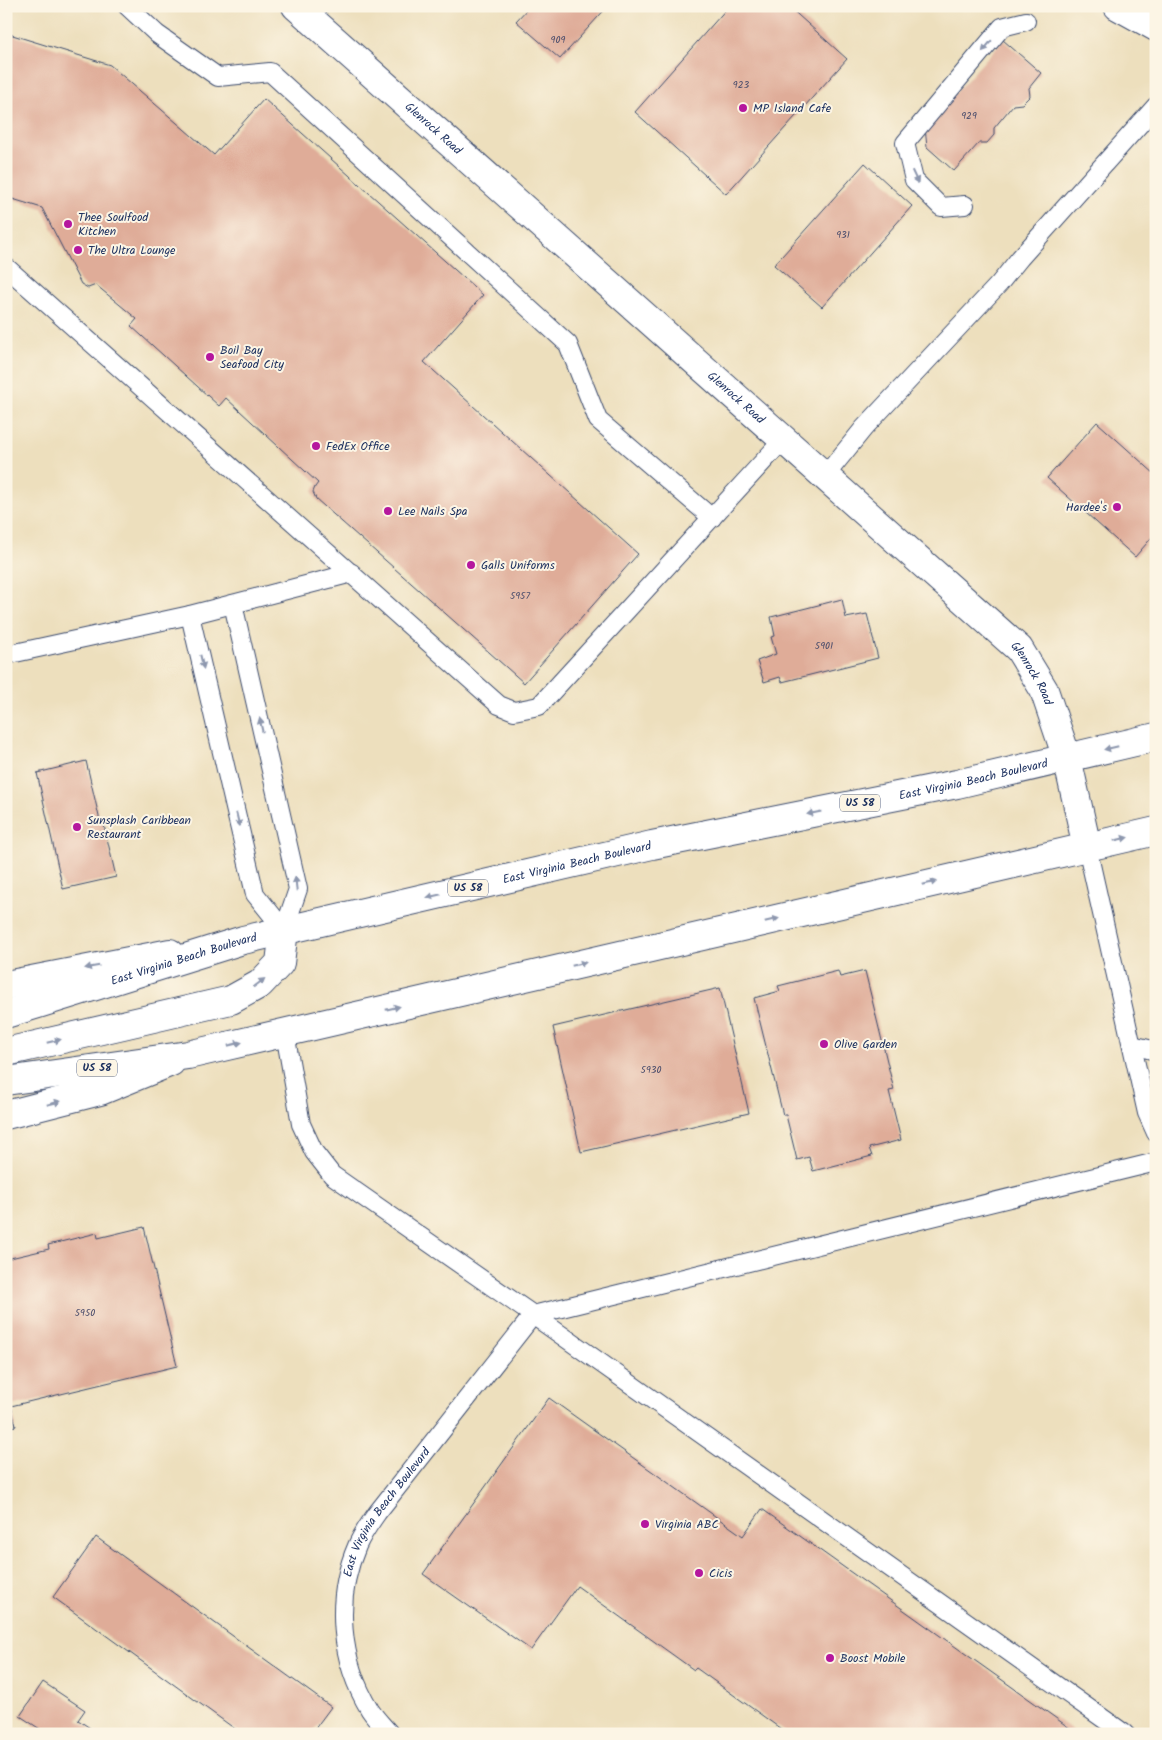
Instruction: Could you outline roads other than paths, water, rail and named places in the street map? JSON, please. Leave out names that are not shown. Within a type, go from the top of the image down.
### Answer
[{"type":"main road","name":"Glenrock Road","points":[[296,6],[1019,649],[1044,690],[1067,758],[1087,847]]},
{"type":"main road","points":[[1118,6],[1156,27]]},
{"type":"main road","name":"East Virginia Beach Boulevard","points":[[6,1014],[243,940],[284,930],[652,846],[957,784],[1156,737]]},
{"type":"main road","name":"US 58","points":[[6,1081],[188,1055],[1156,831]]},
{"type":"main road","points":[[6,1052],[231,1000],[260,984],[280,964],[284,930]]},
{"type":"main road","points":[[6,985],[243,940]]},
{"type":"main road","points":[[6,1115],[100,1091],[188,1055]]},
{"type":"lane","points":[[127,6],[157,34],[218,77],[270,72],[568,344],[598,420],[712,518]]},
{"type":"lane","points":[[965,205],[941,207],[914,180],[905,143],[1002,28],[1026,21]]},
{"type":"lane","points":[[825,476],[864,428],[999,284],[1156,106]]},
{"type":"lane","points":[[6,267],[499,705],[514,711],[540,706],[783,440]]},
{"type":"lane","points":[[6,655],[190,615],[352,573]]},
{"type":"lane","points":[[233,604],[298,889],[284,930]]},
{"type":"lane","points":[[190,615],[255,894],[284,930]]},
{"type":"lane","points":[[1087,847],[1147,1113],[1156,1133]]},
{"type":"lane","points":[[285,1033],[301,1124],[314,1152],[332,1175],[1125,1734]]},
{"type":"lane","points":[[1132,1045],[1156,1051]]},
{"type":"lane","points":[[533,1315],[1156,1162]]},
{"type":"lane","name":"East Virginia Beach Boulevard","points":[[390,1734],[371,1712],[358,1688],[347,1655],[342,1612],[348,1570],[358,1544],[377,1513],[533,1315]]},
{"type":"place","name":"MP Island Cafe","points":[[743,108]]},
{"type":"place","name":"Thee Soulfood Kitchen","points":[[68,224]]},
{"type":"place","name":"The Ultra Lounge","points":[[78,250]]},
{"type":"place","name":"Boil Bay Seafood City","points":[[210,357]]},
{"type":"place","name":"FedEx Office","points":[[316,446]]},
{"type":"place","name":"Hardee's","points":[[1117,507]]},
{"type":"place","name":"Lee Nails Spa","points":[[388,511]]},
{"type":"place","name":"Galls Uniforms","points":[[471,565]]},
{"type":"place","name":"Sunsplash Caribbean Restaurant","points":[[77,827]]},
{"type":"place","name":"Olive Garden","points":[[824,1044]]},
{"type":"place","name":"Virginia ABC","points":[[645,1524]]},
{"type":"place","name":"Cicis","points":[[699,1573]]},
{"type":"place","name":"Boost Mobile","points":[[830,1658]]}]
